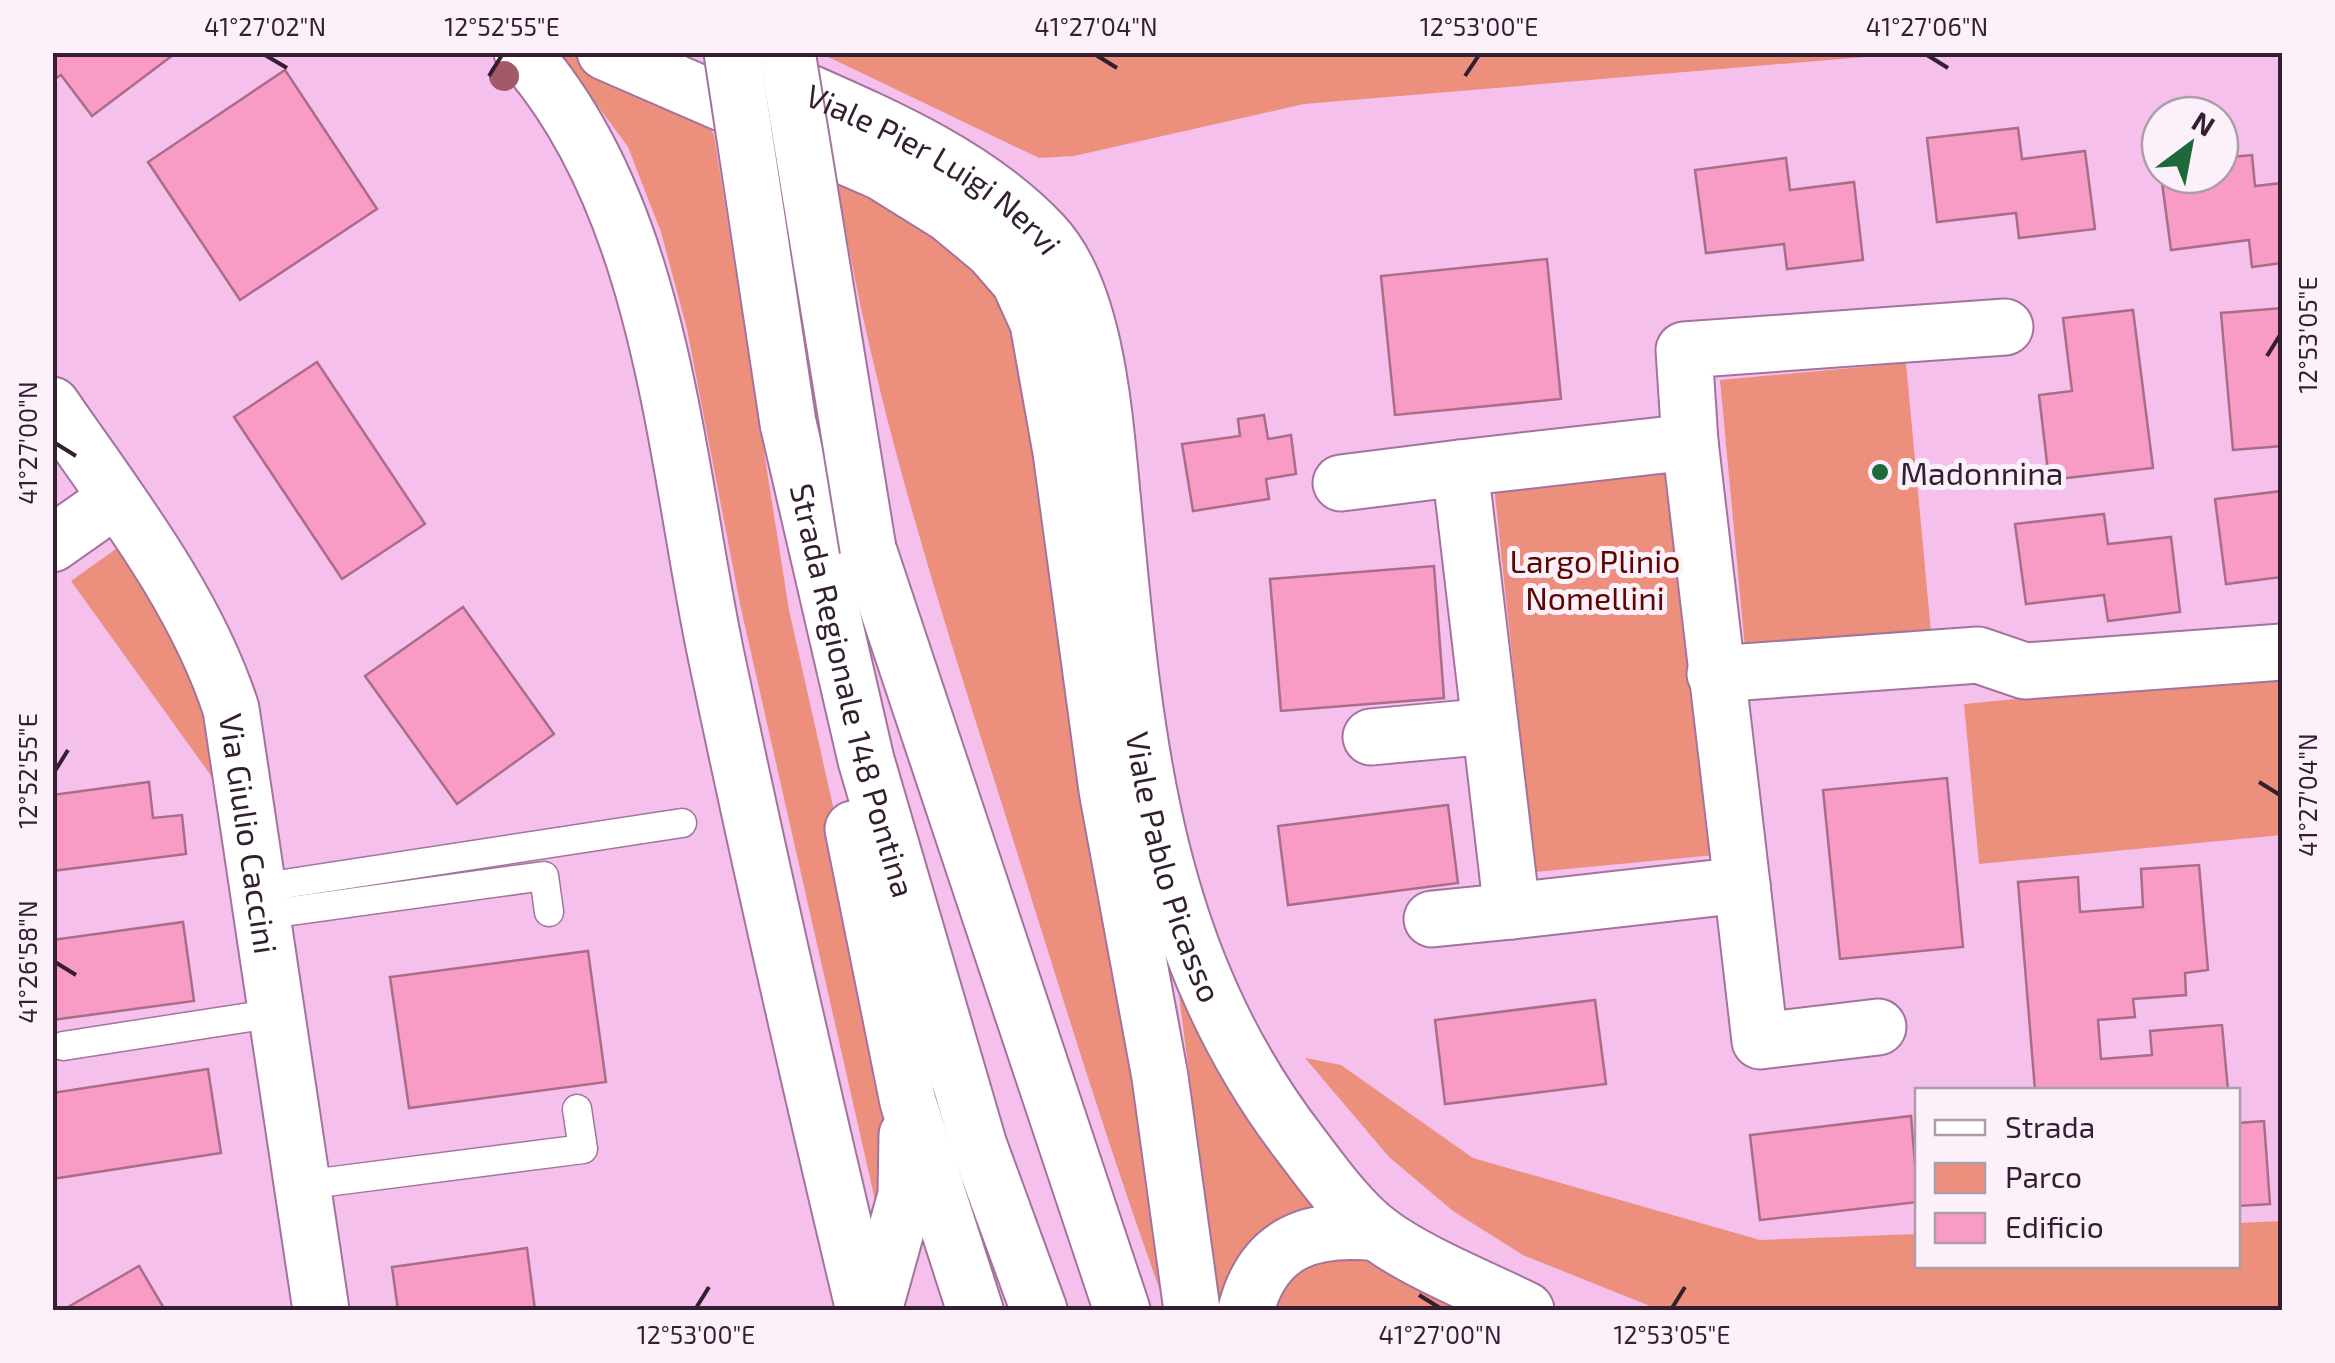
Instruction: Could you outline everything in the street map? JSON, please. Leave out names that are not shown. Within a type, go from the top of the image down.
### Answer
[{"type":"street","points":[[522,52],[571,118],[607,188],[638,277],[662,369],[728,711],[864,1310]]},
{"type":"street","points":[[604,52],[881,172],[950,215],[992,250],[1019,281],[1038,323],[1061,452],[1107,790],[1160,1077],[1192,1310]]},
{"type":"street","name":"Viale Pier Luigi Nervi","points":[[722,52],[960,168],[1045,236],[1074,281]]},
{"type":"street","name":"Strada Regionale 148 Pontina","points":[[732,52],[788,423],[866,760],[979,1146],[1039,1310]]},
{"type":"street","name":"Strada Regionale 148 Pontina","points":[[786,52],[868,549],[1051,1310]]},
{"type":"street","name":"Viale Pablo Picasso","points":[[1074,281],[1104,412],[1130,680],[1148,802],[1184,934],[1230,1036],[1268,1102],[1319,1169],[1378,1233],[1526,1310]]},
{"type":"street","points":[[1878,1027],[1760,1042],[1715,674],[1684,350],[2004,327]]},
{"type":"street","name":"Via Giulio Caccini","points":[[52,405],[184,602],[219,672],[231,710],[320,1299]]},
{"type":"street","points":[[788,423],[810,621],[908,1102],[975,1310]]},
{"type":"street","points":[[1340,482],[1690,442]]},
{"type":"street","points":[[1460,468],[1512,911]]},
{"type":"street","points":[[52,544],[116,500]]},
{"type":"street","points":[[868,549],[1122,1310]]},
{"type":"street","points":[[1715,674],[1978,655],[2025,671],[2282,652]]},
{"type":"street","points":[[1371,737],[1490,726]]},
{"type":"street","points":[[1432,919],[1742,884]]},
{"type":"street","points":[[874,1310],[906,1194],[908,1102]]},
{"type":"street","points":[[1246,1310],[1254,1279],[1287,1247],[1333,1228],[1378,1233]]},
{"type":"lane","points":[[260,902],[682,823]]},
{"type":"lane","points":[[260,902],[544,876],[549,912]]},
{"type":"lane","points":[[63,1046],[276,1013]]},
{"type":"lane","points":[[303,1185],[583,1149],[577,1109]]},
{"type":"green space","points":[[559,53],[578,53],[701,114],[714,135],[789,610],[895,1083],[882,1231],[740,604],[687,329],[661,232],[628,147]]},
{"type":"green space","points":[[820,53],[1912,53],[1304,104],[1074,156],[1039,158]]},
{"type":"green space","points":[[835,167],[983,255],[1034,347],[1167,1310],[1081,1056],[927,564],[865,328]]},
{"type":"green space","points":[[1906,363],[1931,632],[1745,648],[1720,380]]},
{"type":"green space","name":"Largo Plinio Nomellini","points":[[1675,468],[1715,855],[1535,872],[1494,486]]},
{"type":"green space","points":[[130,539],[189,628],[230,802],[71,581]]},
{"type":"green space","points":[[2282,673],[2282,835],[1979,864],[1964,704]]},
{"type":"green space","points":[[1170,925],[1322,1201],[1294,1217],[1223,1310],[1217,1292]]},
{"type":"green space","points":[[1305,1058],[1341,1065],[1473,1158],[1760,1240],[1915,1234],[1915,1268],[2240,1268],[2240,1223],[2282,1221],[2282,1310],[1660,1310],[1523,1255],[1453,1211],[1389,1157]]},
{"type":"green space","points":[[1352,1239],[1495,1310],[1277,1310],[1288,1283],[1304,1264]]},
{"type":"building","points":[[52,52],[177,52],[92,116],[61,75],[52,81]]},
{"type":"building","points":[[285,70],[377,209],[240,300],[148,162]]},
{"type":"building","points":[[2018,128],[2022,159],[2085,151],[2095,229],[2019,238],[2016,213],[1937,222],[1927,138]]},
{"type":"building","points":[[2252,155],[2255,186],[2282,183],[2282,263],[2252,267],[2249,240],[2171,250],[2164,195],[2240,195],[2240,156]]},
{"type":"building","points":[[1786,158],[1790,190],[1854,182],[1863,260],[1787,269],[1784,244],[1706,253],[1695,170]]},
{"type":"building","points":[[1547,259],[1561,399],[1395,415],[1381,276]]},
{"type":"building","points":[[2282,308],[2282,446],[2233,450],[2221,313]]},
{"type":"building","points":[[2133,310],[2153,468],[2049,480],[2039,395],[2072,391],[2063,318]]},
{"type":"building","points":[[317,362],[425,524],[342,579],[234,417]]},
{"type":"building","points":[[1264,415],[1268,439],[1291,435],[1296,474],[1266,479],[1269,499],[1193,511],[1182,444],[1240,436],[1238,419]]},
{"type":"building","points":[[2282,491],[2282,577],[2226,584],[2215,499]]},
{"type":"building","points":[[2104,514],[2108,544],[2171,537],[2180,612],[2108,621],[2104,595],[2026,604],[2015,524]]},
{"type":"building","points":[[1434,566],[1444,698],[1281,711],[1270,579]]},
{"type":"building","points":[[463,607],[554,734],[457,804],[365,676]]},
{"type":"building","points":[[1947,778],[1963,947],[1840,959],[1823,790]]},
{"type":"building","points":[[149,782],[153,818],[182,815],[186,854],[52,871],[52,795]]},
{"type":"building","points":[[1448,805],[1458,883],[1288,905],[1278,826]]},
{"type":"building","points":[[2199,865],[2208,970],[2185,973],[2186,995],[2133,999],[2135,1017],[2098,1020],[2101,1059],[2152,1055],[2150,1031],[2222,1025],[2228,1088],[2035,1088],[2018,882],[2078,877],[2080,912],[2143,907],[2141,869]]},
{"type":"building","points":[[183,922],[194,1001],[52,1020],[52,940]]},
{"type":"building","points":[[588,951],[606,1082],[409,1108],[390,977]]},
{"type":"building","points":[[1595,1000],[1606,1084],[1445,1104],[1435,1020]]},
{"type":"building","points":[[208,1069],[221,1153],[52,1179],[52,1093]]},
{"type":"building","points":[[1911,1116],[1915,1202],[1760,1220],[1750,1135]]},
{"type":"building","points":[[2264,1121],[2270,1204],[2240,1206],[2240,1123]]},
{"type":"building","points":[[527,1248],[535,1310],[398,1310],[392,1267]]},
{"type":"building","points":[[139,1266],[165,1310],[63,1310]]},
{"type":"place","name":"Madonnina","points":[[1880,472]]}]
